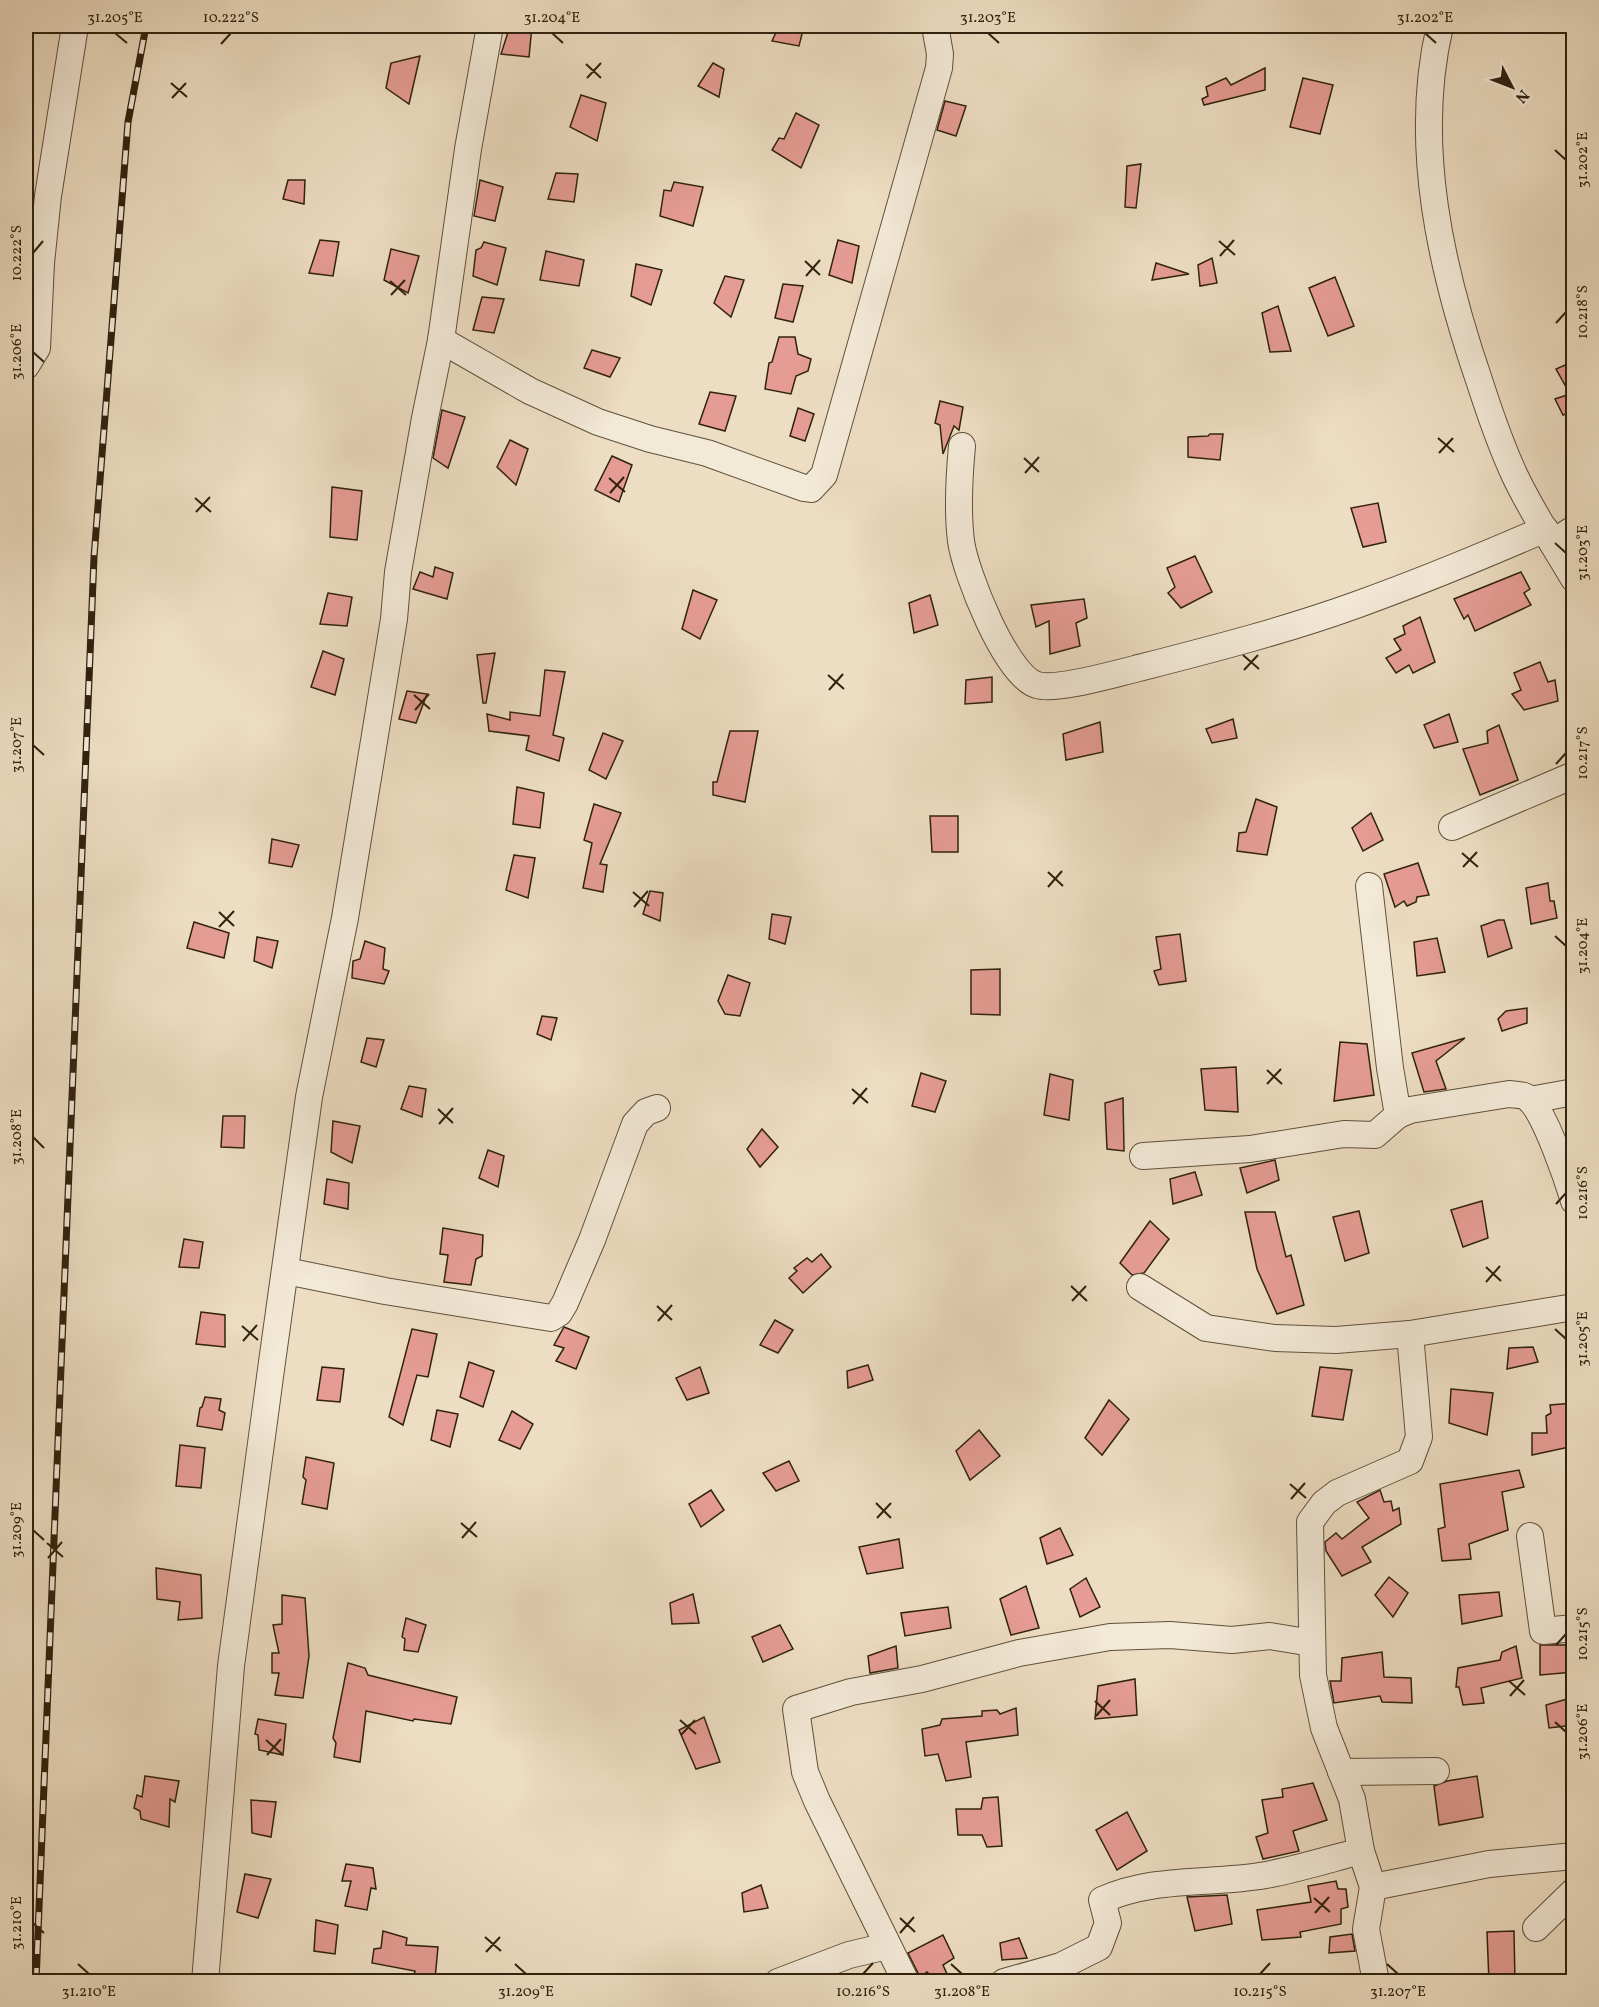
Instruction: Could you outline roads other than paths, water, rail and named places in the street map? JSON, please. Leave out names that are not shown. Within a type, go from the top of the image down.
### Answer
[{"type":"street","points":[[26,366],[37,348],[33,261],[53,161],[75,26]]},
{"type":"street","points":[[205,1982],[231,1666],[309,1096],[345,918],[392,631],[398,572],[441,340],[468,149],[490,26]]},
{"type":"street","points":[[441,340],[530,391],[598,422],[650,440],[707,453],[811,489],[824,475],[939,68],[940,54],[935,26]]},
{"type":"street","points":[[1440,26],[1431,66],[1430,166],[1447,270],[1463,335],[1491,417],[1515,477],[1557,534],[1574,579]]},
{"type":"street","points":[[962,446],[958,486],[959,509],[962,543],[970,573],[991,627],[1002,645],[1026,681],[1040,686],[1089,680],[1181,657],[1353,606],[1557,534]]},
{"type":"street","points":[[1452,827],[1574,775]]},
{"type":"street","points":[[1369,886],[1390,1068],[1398,1115]]},
{"type":"street","points":[[1530,1100],[1574,1092]]},
{"type":"street","points":[[1143,1156],[1250,1149],[1344,1134],[1375,1135],[1398,1115],[1410,1110],[1509,1094],[1523,1096],[1530,1100],[1567,1176],[1574,1201]]},
{"type":"street","points":[[286,1271],[385,1291],[551,1318],[559,1313],[574,1282],[635,1124],[646,1112],[657,1108]]},
{"type":"street","points":[[1140,1287],[1206,1328],[1275,1338],[1336,1340],[1410,1334],[1574,1307]]},
{"type":"street","points":[[1376,1982],[1366,1929],[1373,1887],[1361,1851],[1352,1799],[1324,1728],[1313,1676],[1310,1522],[1323,1503],[1337,1493],[1410,1461],[1419,1437],[1410,1334]]},
{"type":"street","points":[[1530,1536],[1543,1631],[1574,1628]]},
{"type":"street","points":[[906,1982],[813,1792],[805,1772],[796,1709],[851,1692],[922,1678],[1019,1653],[1110,1637],[1170,1635],[1232,1640],[1270,1636],[1312,1643]]},
{"type":"street","points":[[1341,1772],[1436,1771]]},
{"type":"street","points":[[1004,1982],[1061,1966],[1099,1947],[1108,1923],[1102,1900],[1129,1888],[1164,1882],[1202,1882],[1267,1875],[1361,1851]]},
{"type":"street","points":[[1373,1887],[1489,1864],[1574,1856]]},
{"type":"street","points":[[1536,1928],[1574,1890]]},
{"type":"street","points":[[778,1982],[849,1954],[887,1946]]},
{"type":"railway","points":[[36,1982],[94,557],[128,122],[146,26]]}]
